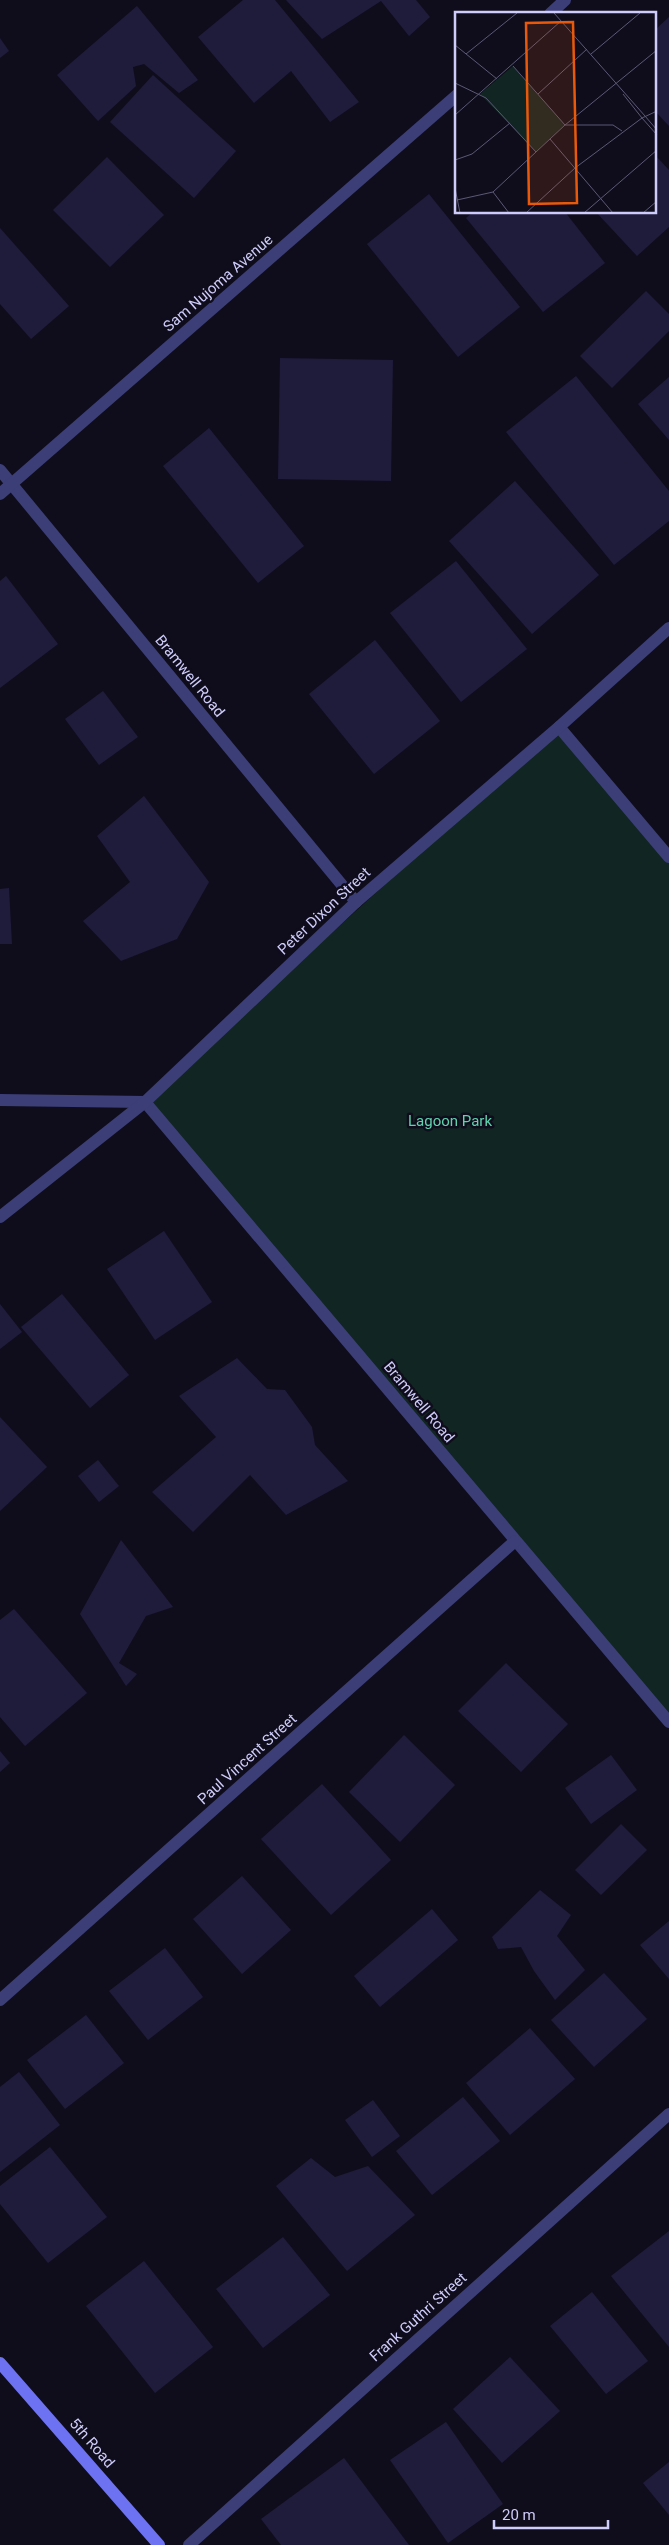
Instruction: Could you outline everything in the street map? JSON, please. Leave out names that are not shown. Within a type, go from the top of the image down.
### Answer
[{"type":"street","points":[[552,12],[565,0]]},
{"type":"street","name":"Sam Nujoma Avenue","points":[[0,494],[455,96]]},
{"type":"street","name":"Bramwell Road","points":[[0,470],[356,902]]},
{"type":"street","name":"Peter Dixon Street","points":[[0,1217],[145,1102],[356,902],[559,727],[669,628]]},
{"type":"street","points":[[559,727],[669,856]]},
{"type":"street","points":[[0,1100],[145,1102]]},
{"type":"street","name":"Bramwell Road","points":[[145,1102],[669,1722]]},
{"type":"street","name":"Paul Vincent Street","points":[[0,2000],[515,1541]]},
{"type":"street","name":"Frank Guthri Street","points":[[189,2545],[669,2114]]},
{"type":"street","name":"5th Road","points":[[0,2363],[159,2545]]},
{"type":"green space","name":"Lagoon Park","points":[[559,727],[669,857],[669,1720],[145,1102]]},
{"type":"building","points":[[243,0],[275,0],[359,102],[330,122],[291,71],[254,103],[198,37]]},
{"type":"building","points":[[286,0],[416,0],[430,17],[409,36],[381,1],[322,39]]},
{"type":"building","points":[[137,6],[198,80],[179,93],[144,64],[133,67],[136,86],[98,121],[57,75]]},
{"type":"building","points":[[669,17],[669,126],[656,112],[656,29]]},
{"type":"building","points":[[0,38],[9,51],[0,58]]},
{"type":"building","points":[[153,75],[236,151],[194,198],[110,122]]},
{"type":"building","points":[[656,156],[669,170],[669,227],[637,256],[598,214],[656,214]]},
{"type":"building","points":[[107,157],[164,215],[110,267],[53,210]]},
{"type":"building","points":[[429,194],[520,307],[458,357],[367,244]]},
{"type":"building","points":[[471,214],[567,214],[605,263],[543,312],[466,218]]},
{"type":"building","points":[[0,228],[69,306],[31,339],[0,304]]},
{"type":"building","points":[[646,291],[669,314],[669,331],[612,388],[580,356]]},
{"type":"building","points":[[280,358],[393,360],[391,481],[278,479]]},
{"type":"building","points":[[576,376],[669,491],[669,521],[614,565],[506,432]]},
{"type":"building","points":[[669,377],[669,440],[638,404]]},
{"type":"building","points":[[209,428],[304,546],[258,583],[163,466]]},
{"type":"building","points":[[515,481],[599,575],[532,634],[449,541]]},
{"type":"building","points":[[456,561],[527,649],[461,702],[390,613]]},
{"type":"building","points":[[6,576],[58,644],[0,688],[0,581]]},
{"type":"building","points":[[375,640],[440,721],[374,774],[309,694]]},
{"type":"building","points":[[103,691],[138,737],[99,765],[65,719]]},
{"type":"building","points":[[144,796],[209,882],[177,939],[121,961],[83,921],[130,882],[97,836]]},
{"type":"building","points":[[9,888],[12,944],[0,944],[0,889]]},
{"type":"building","points":[[164,1231],[212,1302],[155,1340],[107,1269]]},
{"type":"building","points":[[62,1294],[129,1375],[90,1408],[21,1327]]},
{"type":"building","points":[[0,1304],[22,1332],[0,1349]]},
{"type":"building","points":[[237,1358],[267,1389],[285,1390],[312,1427],[315,1445],[348,1481],[286,1515],[250,1475],[193,1532],[152,1492],[216,1437],[179,1396]]},
{"type":"building","points":[[0,1417],[47,1467],[0,1511]]},
{"type":"building","points":[[98,1460],[119,1486],[99,1502],[78,1476]]},
{"type":"building","points":[[121,1540],[173,1607],[146,1616],[119,1663],[137,1674],[126,1686],[80,1614]]},
{"type":"building","points":[[14,1609],[87,1693],[25,1746],[0,1717],[0,1620]]},
{"type":"building","points":[[506,1663],[568,1724],[521,1772],[458,1711]]},
{"type":"building","points":[[404,1735],[455,1785],[400,1842],[349,1792]]},
{"type":"building","points":[[0,1751],[10,1763],[0,1772]]},
{"type":"building","points":[[611,1755],[637,1790],[591,1824],[565,1788]]},
{"type":"building","points":[[322,1784],[391,1860],[331,1915],[261,1839]]},
{"type":"building","points":[[621,1824],[647,1850],[601,1895],[575,1870]]},
{"type":"building","points":[[242,1876],[291,1930],[242,1974],[193,1919]]},
{"type":"building","points":[[540,1890],[571,1915],[557,1936],[585,1970],[555,2000],[534,1971],[521,1947],[498,1949],[492,1937]]},
{"type":"building","points":[[432,1909],[458,1940],[380,2007],[354,1976]]},
{"type":"building","points":[[669,1921],[669,1979],[640,1945]]},
{"type":"building","points":[[165,1948],[203,1997],[148,2040],[109,1991]]},
{"type":"building","points":[[604,1973],[647,2019],[594,2067],[551,2020]]},
{"type":"building","points":[[86,2015],[124,2063],[65,2109],[27,2060]]},
{"type":"building","points":[[530,2028],[575,2079],[510,2135],[466,2083]]},
{"type":"building","points":[[19,2072],[60,2125],[0,2172],[0,2087]]},
{"type":"building","points":[[463,2097],[500,2141],[432,2195],[396,2151]]},
{"type":"building","points":[[373,2100],[400,2136],[372,2157],[345,2120]]},
{"type":"building","points":[[50,2147],[107,2217],[48,2263],[0,2204],[0,2186]]},
{"type":"building","points":[[311,2158],[335,2177],[368,2166],[415,2215],[347,2271],[276,2186]]},
{"type":"building","points":[[669,2231],[669,2347],[611,2276]]},
{"type":"building","points":[[283,2237],[330,2295],[263,2348],[216,2289]]},
{"type":"building","points":[[144,2261],[213,2347],[155,2393],[86,2306]]},
{"type":"building","points":[[592,2292],[648,2361],[606,2394],[550,2326]]},
{"type":"building","points":[[510,2357],[560,2411],[502,2463],[453,2409]]},
{"type":"building","points":[[446,2422],[503,2504],[448,2543],[390,2460]]},
{"type":"building","points":[[344,2458],[409,2545],[281,2545],[261,2519]]},
{"type":"building","points":[[669,2462],[669,2515],[643,2483]]}]
